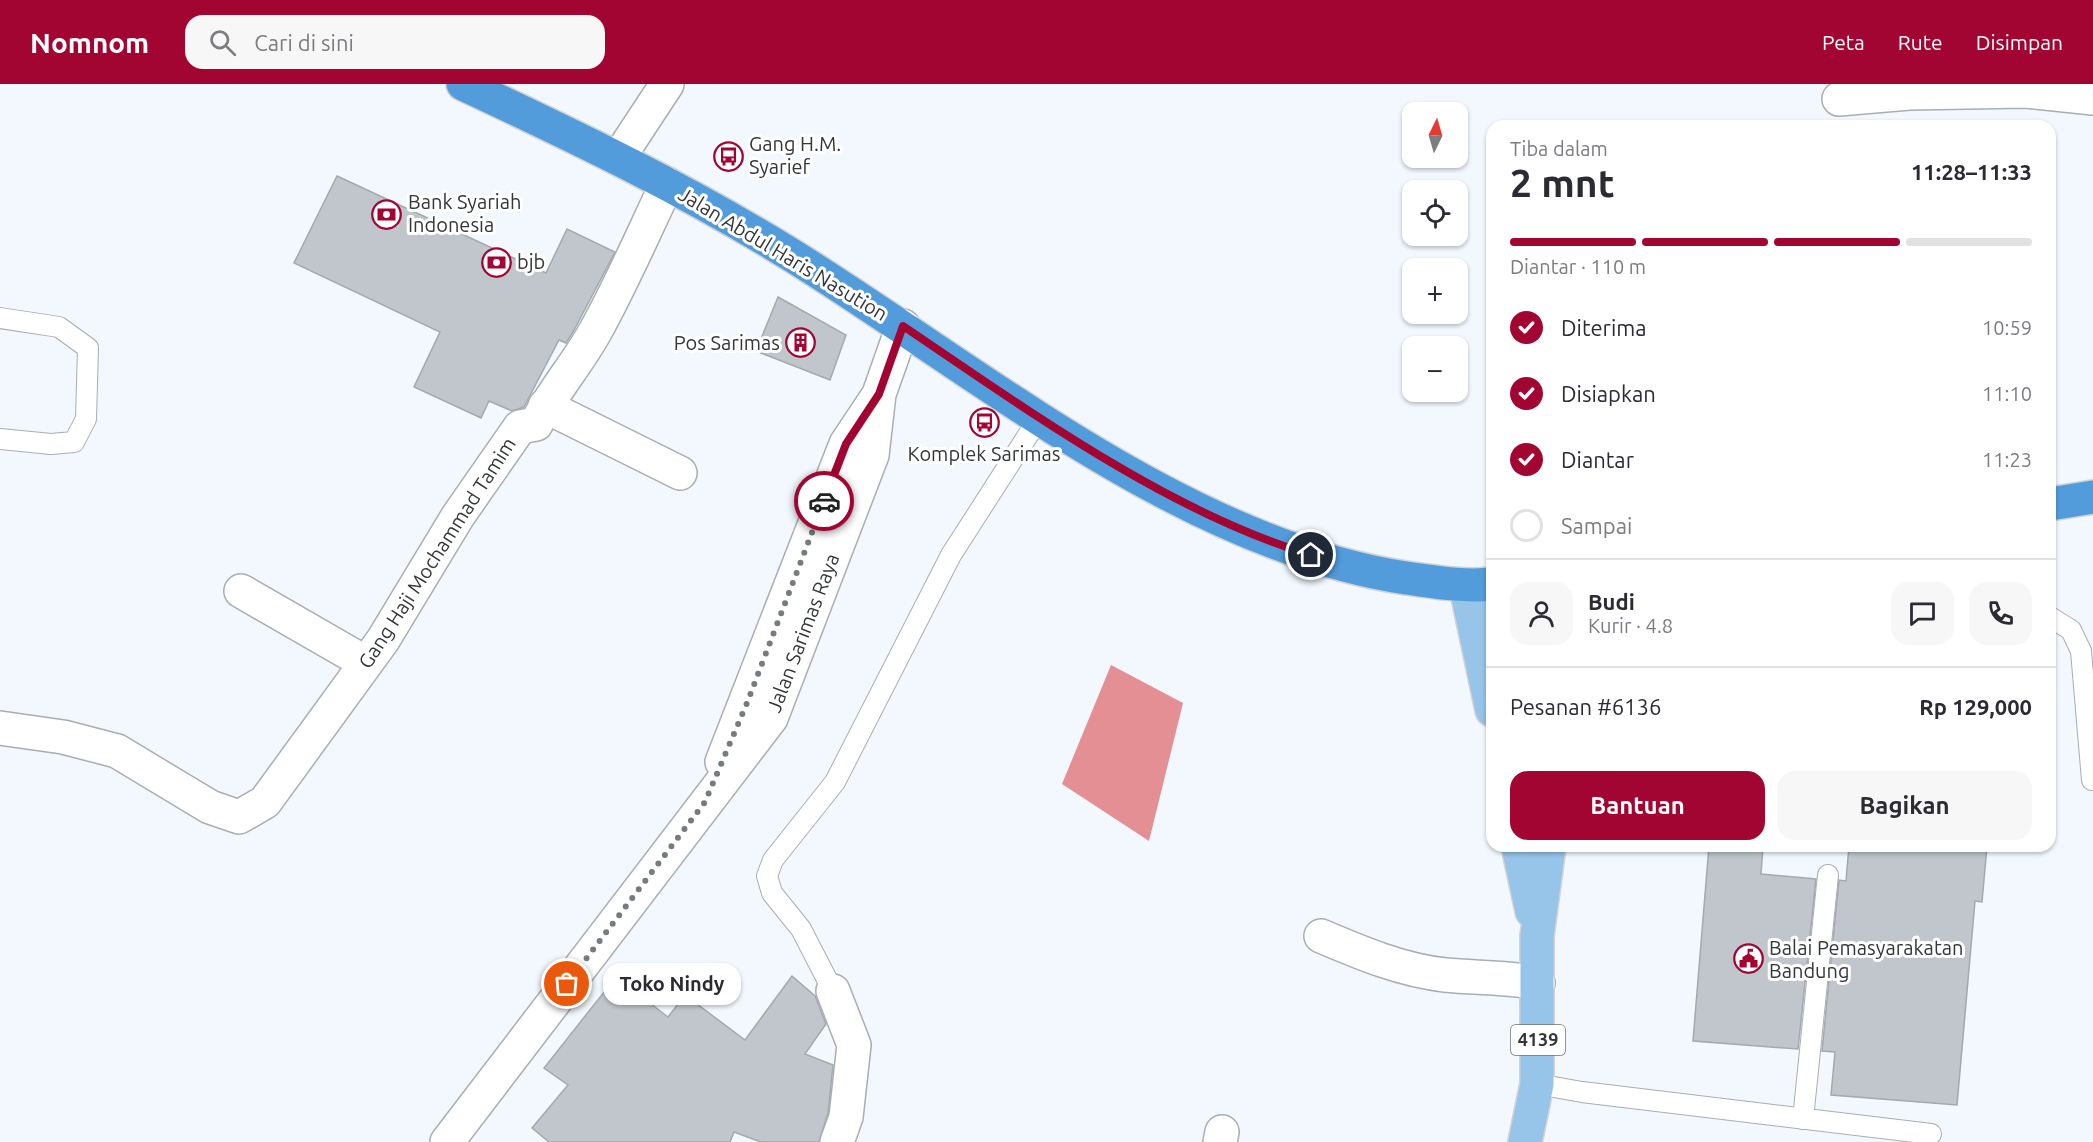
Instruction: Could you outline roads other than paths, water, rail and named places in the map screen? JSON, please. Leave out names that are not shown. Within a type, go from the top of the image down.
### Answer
[{"type":"highway","name":"Jalan Abdul Haris Nasution","points":[[463,84],[619,156],[790,254],[903,326],[1039,418],[1198,509],[1291,549],[1371,572],[1479,585]]},
{"type":"highway","points":[[2056,503],[2093,496]]},
{"type":"main road","points":[[1479,585],[1486,652]]},
{"type":"main road","name":"4139","points":[[1519,852],[1537,936]]},
{"type":"main road","name":"4139","points":[[1526,1142],[1537,1084],[1537,936],[1548,852]]},
{"type":"street","points":[[619,156],[667,84]]},
{"type":"street","points":[[1839,99],[1909,93],[2025,91],[2093,98]]},
{"type":"street","name":"Gang Haji Mochammad Tamim","points":[[0,728],[63,737],[117,751],[210,807],[239,817],[265,802],[383,639],[458,516],[520,427],[536,424],[545,406],[572,371],[597,329],[667,184]]},
{"type":"street","points":[[705,802],[747,703],[846,444],[879,394],[903,326]]},
{"type":"street","name":"Jalan Sarimas Raya","points":[[447,1142],[771,718],[872,455],[879,394]]},
{"type":"street","points":[[545,406],[680,473]]},
{"type":"street","points":[[241,591],[366,663]]},
{"type":"street","points":[[1321,936],[1382,961],[1444,975],[1515,978],[1538,983]]},
{"type":"street","points":[[833,991],[854,1045],[846,1118],[837,1142]]},
{"type":"lane","points":[[0,318],[59,327],[88,348],[86,419],[74,442],[51,444],[0,439]]},
{"type":"lane","points":[[833,991],[801,929],[772,892],[767,876],[773,860],[835,782],[951,555],[1039,418]]},
{"type":"lane","points":[[2056,621],[2071,630],[2081,651],[2092,780]]},
{"type":"lane","points":[[1803,1119],[1828,875]]},
{"type":"lane","points":[[1537,1084],[1931,1134]]},
{"type":"place","name":"Gang H.M. Syarief","points":[[728,156]]},
{"type":"place","name":"Bank Syariah Indonesia","points":[[387,214]]},
{"type":"place","name":"bjb","points":[[496,262]]},
{"type":"place","name":"Pos Sarimas","points":[[801,343]]},
{"type":"place","name":"Komplek Sarimas","points":[[984,423]]},
{"type":"place","name":"Balai Pemasyarakatan Bandung","points":[[1748,959]]},
{"type":"place","name":"Toko Nindy","points":[[567,984]]}]
